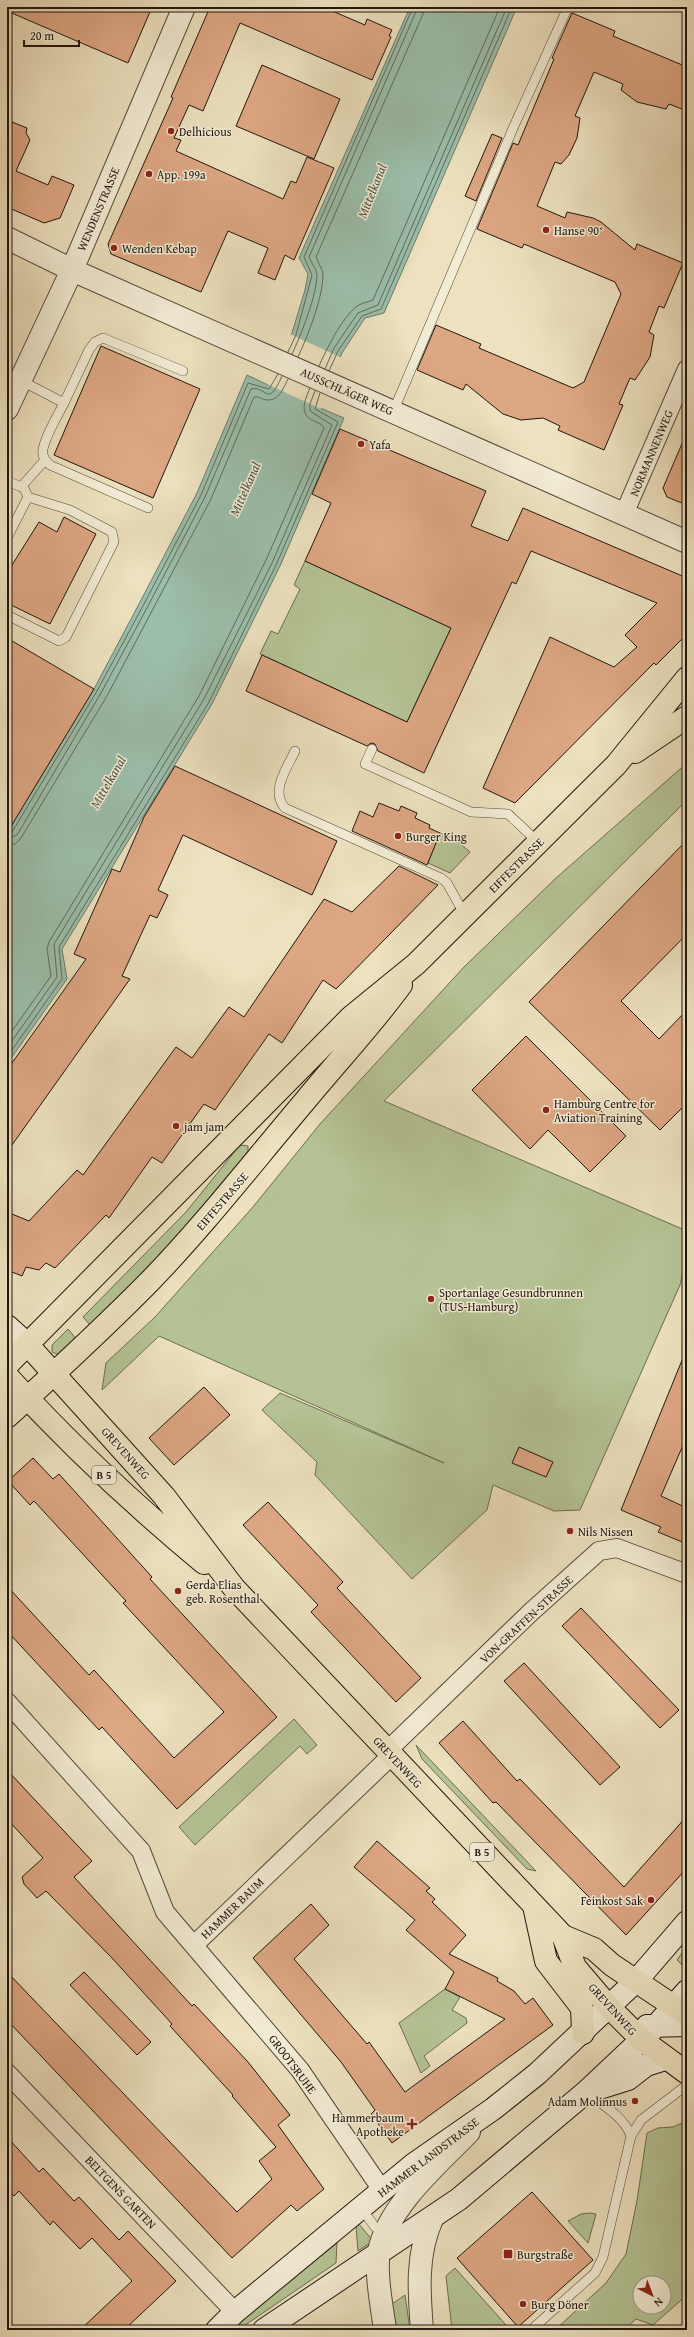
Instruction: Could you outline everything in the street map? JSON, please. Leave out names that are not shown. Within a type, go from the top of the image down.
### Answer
[{"type":"main road","name":"EIFFESTRASSE","points":[[7,1365],[350,1017],[416,964],[616,765],[687,678]]},
{"type":"main road","name":"EIFFESTRASSE","points":[[616,765],[687,717]]},
{"type":"main road","name":"EIFFESTRASSE","points":[[7,1417],[55,1373],[152,1279],[212,1212],[382,1011],[416,964]]},
{"type":"main road","name":"GREVENWEG","points":[[27,1344],[55,1373],[164,1496],[234,1588],[563,1936],[575,1967],[609,2007],[625,2024],[648,2033]]},
{"type":"main road","name":"GREVENWEG","points":[[7,1376],[50,1423],[144,1513],[234,1588]]},
{"type":"main road","points":[[534,1906],[546,1961],[582,2008],[586,2029]]},
{"type":"main road","name":"GREVENWEG","points":[[563,1936],[594,1949],[612,1965],[631,1986]]},
{"type":"main road","name":"B 5","points":[[631,1986],[683,2004]]},
{"type":"main road","name":"B 5","points":[[648,2033],[665,2059],[687,2073]]},
{"type":"street","name":"WENDENSTRASSE","points":[[7,408],[72,270],[184,7]]},
{"type":"street","name":"AUSSCHLÄGER WEG","points":[[7,238],[72,270],[333,384],[687,542]]},
{"type":"street","name":"NORMANNENWEG","points":[[624,514],[687,369]]},
{"type":"street","name":"GREVENWEG","points":[[7,1326],[27,1344]]},
{"type":"street","name":"VON-GRAFFEN-STRASSE","points":[[389,1753],[531,1612],[599,1551],[617,1548],[687,1574]]},
{"type":"street","name":"HAMMER BAUM","points":[[7,1702],[141,1850],[165,1912],[194,1945],[389,1753]]},
{"type":"street","name":"HAMMER LANDSTRASSE","points":[[217,2330],[236,2312],[414,2164],[493,2109],[537,2074],[631,1986],[687,1922]]},
{"type":"street","name":"GROOTSRUHE","points":[[194,1945],[300,2070],[382,2190]]},
{"type":"street","points":[[616,2064],[625,2024],[631,1986]]},
{"type":"street","points":[[264,2330],[391,2238],[432,2219],[510,2157],[586,2092],[648,2033],[683,2004]]},
{"type":"street","points":[[586,2029],[625,2024]]},
{"type":"street","points":[[648,2033],[687,2025]]},
{"type":"street","points":[[586,2092],[628,2079],[646,2065],[665,2059]]},
{"type":"street","name":"BELTGENS GARTEN","points":[[7,2073],[236,2312]]},
{"type":"street","points":[[385,2330],[380,2296],[396,2213],[418,2183],[493,2109]]},
{"type":"street","points":[[422,2330],[419,2266],[424,2240],[432,2219]]},
{"type":"lane","points":[[393,412],[514,126],[568,7]]},
{"type":"lane","points":[[148,508],[50,466],[44,460],[42,454],[44,446],[89,350],[95,342],[103,338],[183,371]]},
{"type":"lane","points":[[20,380],[64,403]]},
{"type":"lane","points":[[21,487],[44,460]]},
{"type":"lane","points":[[7,480],[21,487],[28,498],[70,510],[112,532],[114,542],[66,637],[59,641],[7,615]]},
{"type":"lane","points":[[7,538],[28,498]]},
{"type":"lane","points":[[372,749],[365,764],[471,812],[508,814],[538,842]]},
{"type":"lane","points":[[295,751],[278,790],[279,800],[285,808],[441,878],[447,883],[465,915]]},
{"type":"lane","points":[[531,2330],[595,2273],[603,2257],[631,2136],[642,2120],[687,2085]]},
{"type":"lane","points":[[586,2092],[613,2112],[629,2130],[631,2136]]},
{"type":"lane","points":[[362,2208],[375,2227],[391,2238]]},
{"type":"shaded area","points":[[305,561],[451,628],[407,722],[260,654],[271,631],[278,634],[300,589],[294,585]]},
{"type":"shaded area","name":"Sportanlage Gesundbrunnen (TUS-Hamburg)","points":[[687,763],[687,800],[384,1101],[687,1231],[687,1256],[680,1285],[580,1510],[554,1511],[493,1485],[487,1510],[412,1579],[315,1475],[317,1462],[262,1410],[280,1393],[444,1463],[159,1336],[102,1390],[106,1363],[155,1317],[253,1207],[320,1124],[464,967],[556,878]]},
{"type":"shaded area","points":[[440,833],[456,840],[470,852],[450,873],[428,863]]},
{"type":"shaded area","points":[[240,1145],[248,1146],[248,1153],[192,1221],[91,1326],[83,1317],[186,1212]]},
{"type":"shaded area","points":[[68,1329],[77,1340],[59,1355],[52,1352],[52,1345]]},
{"type":"shaded area","points":[[294,1719],[317,1745],[307,1754],[300,1746],[195,1845],[179,1827]]},
{"type":"shaded area","points":[[416,1745],[536,1871],[527,1869],[422,1759]]},
{"type":"shaded area","points":[[687,1946],[687,1970],[677,1960]]},
{"type":"shaded area","points":[[445,1989],[460,1997],[452,2010],[466,2018],[467,2023],[424,2056],[430,2066],[421,2073],[399,2023]]},
{"type":"shaded area","points":[[687,2121],[687,2295],[672,2308],[672,2275],[632,2275],[632,2315],[664,2315],[653,2325],[636,2319],[624,2330],[555,2330],[606,2283],[626,2254],[637,2201],[647,2133],[658,2128],[673,2127]]},
{"type":"shaded area","points":[[581,2214],[596,2214],[588,2243],[568,2221]]},
{"type":"shaded area","points":[[359,2224],[373,2241],[358,2251],[356,2227]]},
{"type":"shaded area","points":[[337,2243],[336,2263],[238,2330],[230,2330]]},
{"type":"shaded area","points":[[455,2268],[507,2326],[503,2330],[452,2330],[446,2276]]},
{"type":"shaded area","points":[[405,2295],[410,2330],[395,2330],[392,2304]]},
{"type":"water","name":"Mittelkanal","points":[[410,7],[517,7],[384,313],[365,318],[342,353],[318,407],[344,418],[280,566],[212,704],[62,949],[67,979],[7,1064],[7,833],[94,689],[140,602],[197,493],[247,375],[268,385],[292,333],[305,290],[308,274],[299,258]]},
{"type":"pier","points":[[290,334],[342,358],[321,409],[267,384]]},
{"type":"building","points":[[7,7],[152,7],[128,63],[7,11]]},
{"type":"building","points":[[210,7],[323,7],[365,25],[367,19],[392,30],[389,36],[391,37],[372,80],[240,23],[203,111],[189,105],[174,138],[181,140],[176,151],[283,199],[291,181],[296,183],[307,157],[334,168],[294,260],[285,255],[275,280],[258,273],[268,248],[228,231],[201,292],[111,254],[108,244],[173,98],[171,97]]},
{"type":"building","name":"Hanse 90°","points":[[572,13],[615,31],[613,36],[687,67],[687,111],[669,104],[666,109],[637,102],[621,90],[623,84],[594,72],[575,116],[580,118],[577,138],[569,155],[561,164],[555,162],[537,206],[565,218],[567,212],[593,218],[601,222],[635,250],[637,244],[683,263],[664,308],[659,306],[649,332],[654,335],[650,357],[635,380],[630,378],[619,404],[623,405],[604,450],[558,430],[560,426],[543,418],[521,420],[503,414],[466,384],[463,390],[417,370],[436,325],[481,344],[479,348],[573,388],[584,382],[621,294],[615,282],[524,244],[522,248],[477,229],[513,143],[518,145],[554,59],[552,58]]},
{"type":"building","points":[[262,65],[340,99],[314,159],[236,126]]},
{"type":"building","points":[[7,120],[27,128],[26,133],[30,140],[16,171],[48,185],[52,176],[74,185],[60,218],[44,223],[7,207]]},
{"type":"building","points":[[492,134],[502,138],[476,201],[465,196]]},
{"type":"building","points":[[101,346],[200,389],[153,498],[54,455]]},
{"type":"building","points":[[340,429],[486,491],[471,526],[508,541],[523,508],[687,578],[687,634],[656,665],[654,663],[515,803],[483,788],[550,637],[614,667],[637,647],[625,635],[657,603],[531,551],[516,584],[512,582],[424,773],[378,751],[375,744],[371,743],[367,746],[246,691],[262,655],[407,722],[451,628],[305,561],[331,503],[312,494]]},
{"type":"building","points":[[687,432],[687,505],[667,497],[663,488]]},
{"type":"building","points":[[64,517],[96,534],[50,624],[7,603],[7,573],[39,522],[57,532]]},
{"type":"building","points":[[7,638],[94,689],[7,833]]},
{"type":"building","points":[[175,766],[337,841],[312,895],[183,835],[158,890],[168,895],[157,918],[150,915],[122,976],[130,979],[7,1152],[7,1070],[86,959],[74,954],[112,869],[120,872],[144,817]]},
{"type":"building","name":"Burger King","points":[[379,803],[399,811],[401,806],[417,813],[415,818],[430,825],[429,828],[440,833],[427,865],[352,831],[360,811],[373,817]]},
{"type":"building","points":[[687,840],[687,934],[621,1001],[659,1039],[687,1010],[687,1103],[660,1130],[529,1002]]},
{"type":"building","points":[[399,866],[438,885],[336,989],[323,980],[282,1043],[269,1034],[215,1110],[204,1104],[162,1163],[152,1157],[109,1218],[106,1215],[55,1268],[46,1263],[39,1270],[26,1267],[22,1276],[7,1270],[7,1212],[29,1221],[77,1170],[83,1175],[176,1047],[192,1058],[229,1007],[244,1017],[324,899],[352,912]]},
{"type":"building","name":"Hamburg Centre for Aviation Training","points":[[526,1036],[626,1136],[590,1172],[548,1130],[530,1149],[472,1090]]},
{"type":"building","points":[[687,1348],[687,1436],[661,1496],[687,1508],[687,1544],[658,1532],[661,1527],[621,1510]]},
{"type":"building","points":[[204,1387],[230,1415],[174,1465],[149,1438]]},
{"type":"building","points":[[519,1447],[553,1462],[546,1477],[512,1463]]},
{"type":"building","points":[[33,1458],[53,1479],[59,1474],[152,1577],[150,1579],[277,1717],[177,1809],[102,1727],[99,1730],[7,1631],[7,1586],[89,1675],[94,1670],[174,1758],[224,1712],[123,1603],[126,1601],[34,1501],[30,1505],[8,1481]]},
{"type":"building","points":[[268,1502],[343,1582],[337,1588],[421,1678],[396,1702],[311,1612],[318,1605],[243,1525]]},
{"type":"building","points":[[581,1608],[679,1710],[660,1728],[562,1626]]},
{"type":"building","points":[[524,1663],[620,1767],[600,1785],[504,1681]]},
{"type":"building","points":[[463,1721],[517,1781],[520,1779],[624,1887],[687,1816],[687,1868],[626,1935],[496,1802],[493,1803],[439,1743]]},
{"type":"building","points":[[7,1770],[92,1861],[74,1877],[192,2006],[194,2004],[248,2062],[290,2115],[278,2125],[324,2189],[297,2211],[291,2205],[232,2258],[7,2020],[7,1972],[237,2212],[272,2179],[259,2161],[276,2147],[232,2096],[233,2095],[170,2026],[172,2024],[112,1958],[46,1891],[37,1898],[24,1884],[22,1877],[43,1858],[7,1819]]},
{"type":"building","points":[[377,1841],[430,1888],[426,1891],[435,1899],[432,1902],[466,1935],[449,1954],[498,1978],[497,1981],[514,1991],[525,2004],[533,1998],[553,2025],[392,2143],[371,2114],[375,2110],[341,2062],[253,1958],[311,1904],[329,1925],[294,1959],[367,2044],[369,2042],[405,2092],[505,2019],[445,1989],[454,1972],[406,1930],[415,1920],[354,1867]]},
{"type":"building","points":[[84,1972],[151,2042],[137,2055],[70,1985]]},
{"type":"building","points":[[7,2137],[39,2172],[43,2168],[74,2201],[79,2197],[119,2240],[128,2231],[176,2281],[124,2330],[80,2330],[132,2281],[92,2238],[80,2249],[53,2221],[50,2225],[19,2191],[14,2196],[7,2188]]},
{"type":"building","points":[[532,2192],[593,2260],[518,2327],[457,2258]]},
{"type":"place","name":"Delhicious","points":[[171,131]]},
{"type":"place","name":"App. 199a","points":[[149,174]]},
{"type":"place","name":"Hanse 90°","points":[[546,230]]},
{"type":"place","name":"Wenden Kebap","points":[[114,248]]},
{"type":"place","name":"Yafa","points":[[361,444]]},
{"type":"place","name":"Burger King","points":[[398,836]]},
{"type":"place","name":"Hamburg Centre for Aviation Training","points":[[546,1110]]},
{"type":"place","name":"jam jam","points":[[176,1126]]},
{"type":"place","name":"Sportanlage Gesundbrunnen (TUS-Hamburg)","points":[[431,1299]]},
{"type":"place","name":"Nils Nissen","points":[[570,1531]]},
{"type":"place","name":"Gerda Elias geb. Rosenthal","points":[[178,1591]]},
{"type":"place","name":"Feinkost Sak","points":[[651,1900]]},
{"type":"place","name":"Adam Molinnus","points":[[635,2101]]},
{"type":"place","name":"Hammerbaum Apotheke","points":[[412,2124]]},
{"type":"place","name":"Burgstraße","points":[[508,2254]]},
{"type":"place","name":"Burg Döner","points":[[523,2304]]}]
